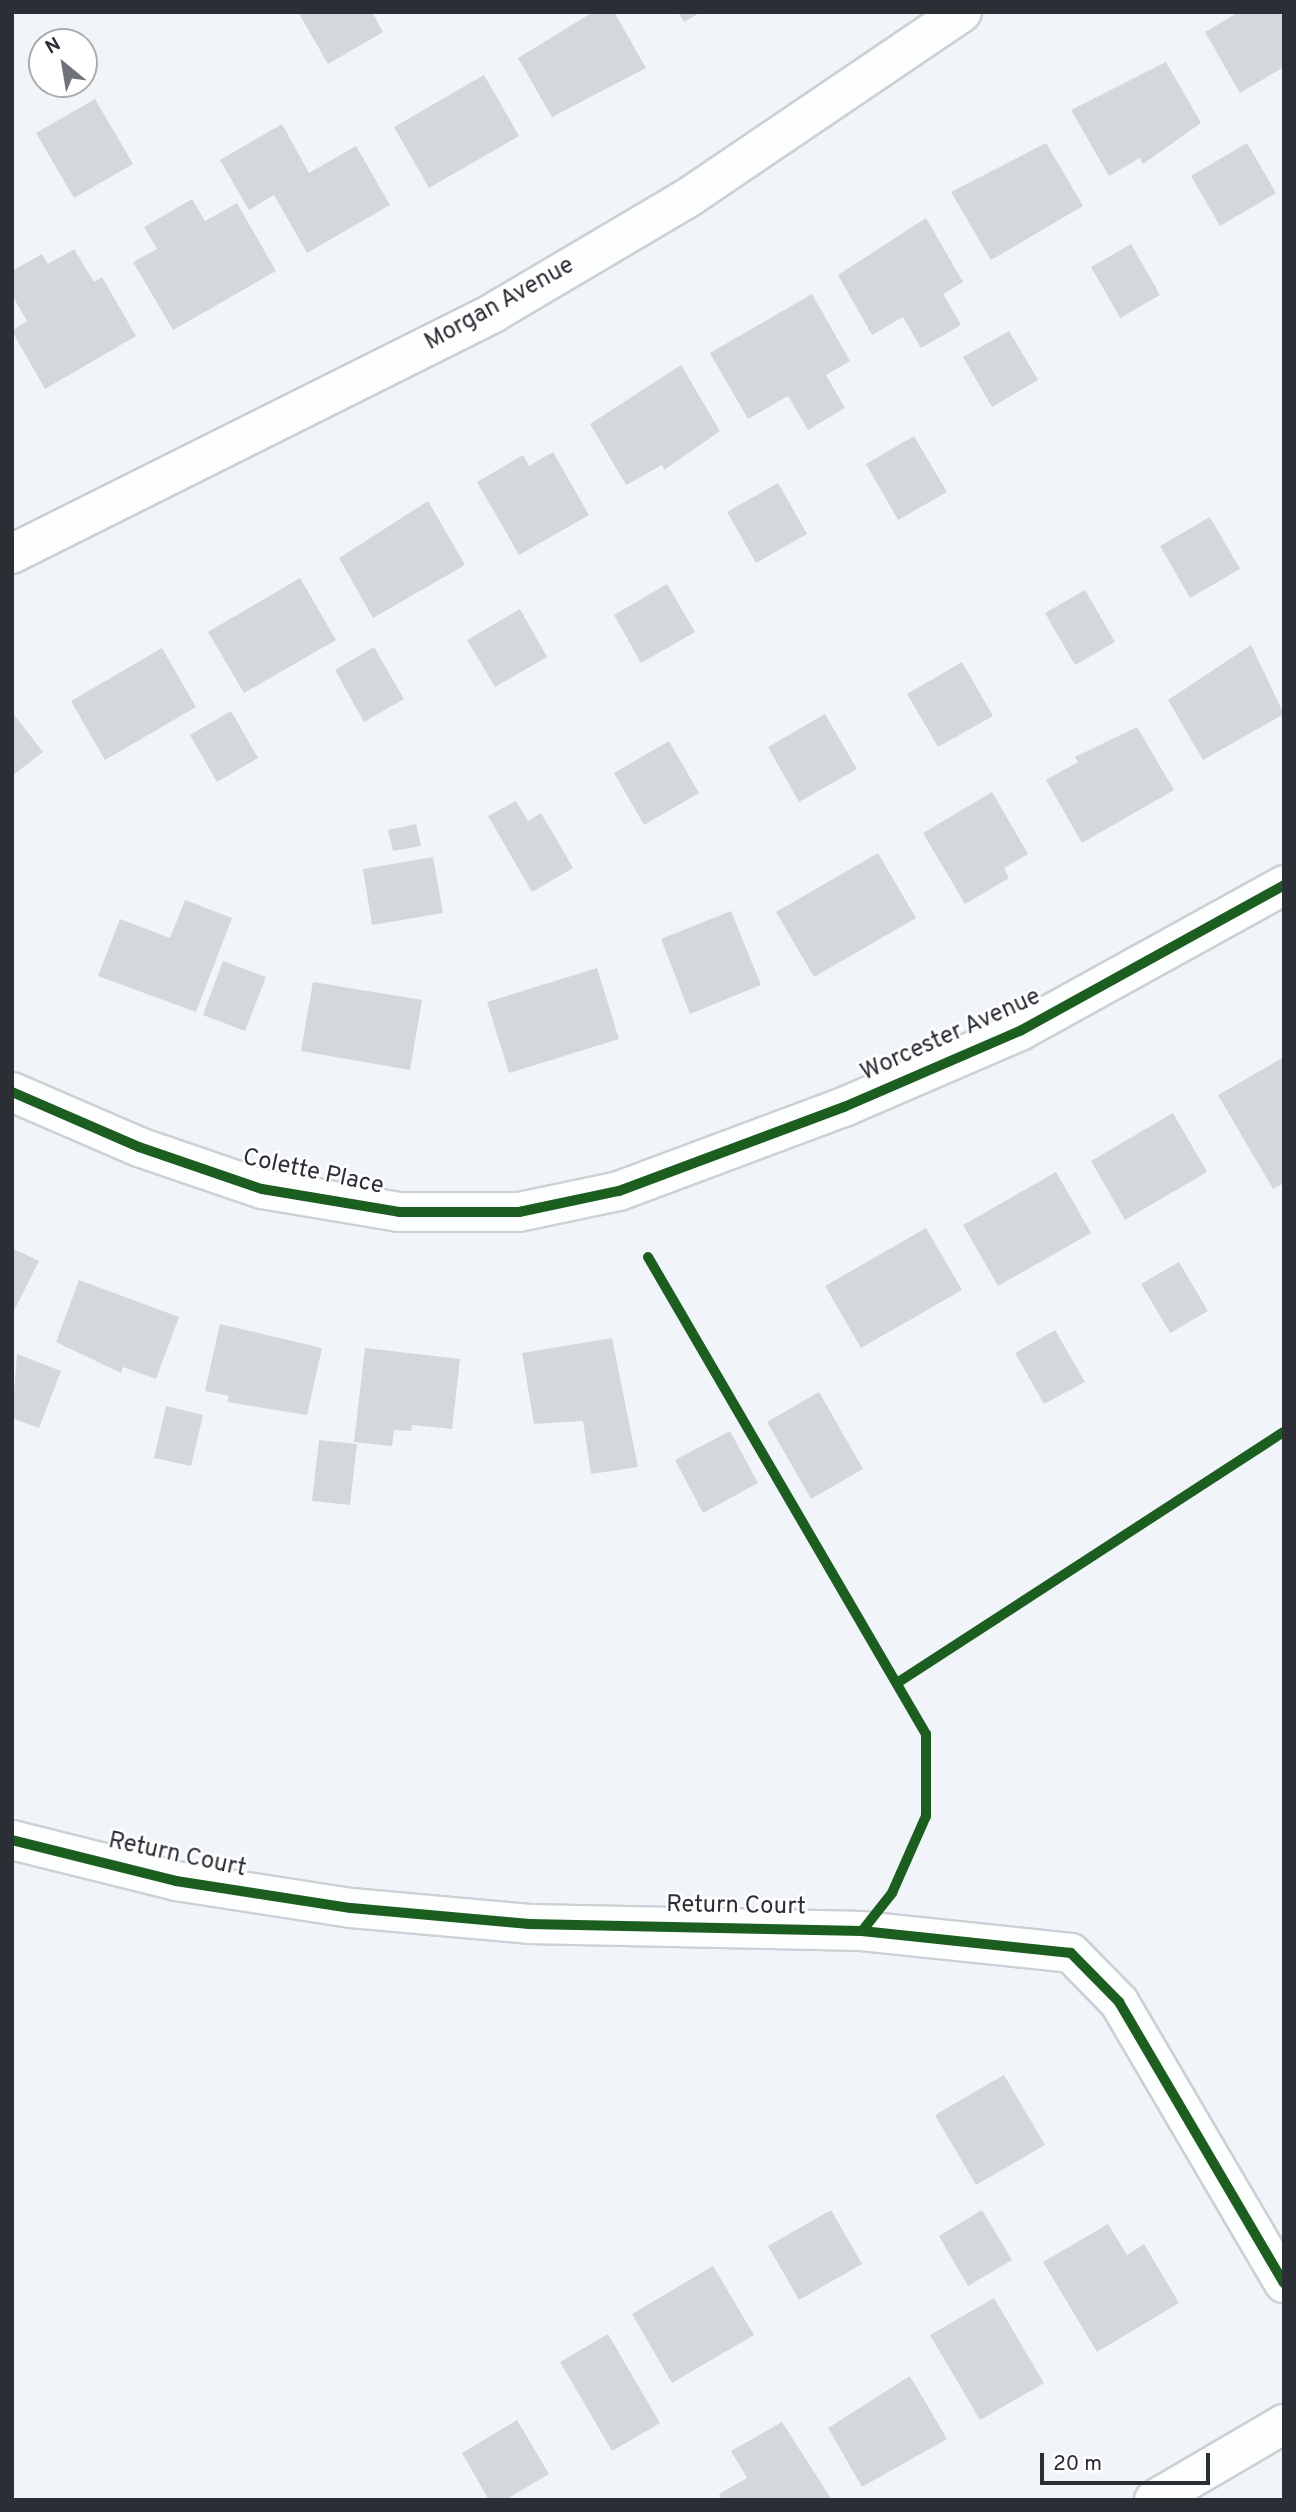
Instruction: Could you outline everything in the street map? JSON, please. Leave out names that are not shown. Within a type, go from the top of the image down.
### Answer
[{"type":"street","name":"Morgan Avenue","points":[[12,554],[493,313],[686,199],[962,12]]},
{"type":"street","name":"Worcester Avenue","points":[[619,1191],[844,1107],[1020,1031],[1284,885]]},
{"type":"street","name":"Colette Place","points":[[12,1092],[139,1147],[262,1189],[399,1212],[519,1212],[619,1191]]},
{"type":"street","name":"Return Court","points":[[12,1840],[176,1881],[351,1909],[529,1924],[862,1931],[1071,1953],[1119,2002],[1284,2283]]},
{"type":"street","points":[[1154,2500],[1284,2424]]},
{"type":"building","points":[[298,12],[372,12],[383,32],[328,64]]},
{"type":"building","points":[[593,12],[614,12],[646,68],[552,117],[518,58]]},
{"type":"building","points":[[678,12],[701,12],[684,22]]},
{"type":"building","points":[[1239,12],[1284,12],[1284,67],[1240,93],[1205,32]]},
{"type":"building","points":[[1166,62],[1201,123],[1143,164],[1140,158],[1109,176],[1071,110]]},
{"type":"building","points":[[484,75],[519,136],[429,188],[394,127]]},
{"type":"building","points":[[95,99],[133,164],[74,198],[36,133]]},
{"type":"building","points":[[282,124],[309,173],[356,146],[390,205],[307,253],[274,195],[249,210],[220,160]]},
{"type":"building","points":[[1046,143],[1083,206],[991,260],[951,192]]},
{"type":"building","points":[[1247,143],[1276,193],[1220,226],[1191,176]]},
{"type":"building","points":[[192,199],[205,221],[237,203],[276,271],[173,330],[133,262],[157,249],[144,227]]},
{"type":"building","points":[[926,218],[963,282],[943,294],[961,325],[921,348],[903,317],[872,335],[838,275]]},
{"type":"building","points":[[1131,244],[1160,295],[1120,318],[1091,267]]},
{"type":"building","points":[[74,249],[94,282],[102,277],[136,336],[45,389],[12,331],[27,321],[12,295],[12,271],[42,254],[48,264]]},
{"type":"building","points":[[812,294],[850,361],[826,375],[845,408],[808,430],[788,396],[748,419],[710,353]]},
{"type":"building","points":[[1009,331],[1038,380],[992,407],[963,357]]},
{"type":"building","points":[[681,365],[720,431],[664,470],[662,465],[626,485],[590,424]]},
{"type":"building","points":[[914,436],[947,492],[898,520],[866,464]]},
{"type":"building","points":[[553,452],[589,515],[519,555],[477,482],[523,455],[529,466]]},
{"type":"building","points":[[778,483],[807,534],[756,563],[727,512]]},
{"type":"building","points":[[428,501],[465,565],[373,618],[339,558]]},
{"type":"building","points":[[1210,517],[1240,569],[1190,598],[1160,546]]},
{"type":"building","points":[[300,578],[336,640],[244,693],[208,632]]},
{"type":"building","points":[[667,584],[695,632],[641,663],[614,615]]},
{"type":"building","points":[[1085,590],[1115,642],[1075,665],[1045,613]]},
{"type":"building","points":[[520,609],[547,657],[495,687],[467,640]]},
{"type":"building","points":[[1251,645],[1284,714],[1203,760],[1168,700]]},
{"type":"building","points":[[374,647],[404,699],[364,722],[335,670]]},
{"type":"building","points":[[162,648],[196,707],[105,760],[71,701]]},
{"type":"building","points":[[962,662],[993,716],[938,747],[907,694]]},
{"type":"building","points":[[231,711],[258,758],[217,782],[190,735]]},
{"type":"building","points":[[12,712],[43,752],[12,776]]},
{"type":"building","points":[[825,714],[857,769],[799,802],[768,747]]},
{"type":"building","points":[[1137,727],[1174,790],[1082,843],[1046,780],[1078,762],[1075,757]]},
{"type":"building","points":[[669,741],[699,793],[644,825],[614,773]]},
{"type":"building","points":[[992,792],[1028,854],[1004,868],[1009,878],[965,904],[923,833]]},
{"type":"building","points":[[516,801],[528,821],[541,813],[573,868],[532,892],[488,816]]},
{"type":"building","points":[[416,824],[421,846],[393,851],[388,830]]},
{"type":"building","points":[[878,853],[916,918],[814,977],[776,912]]},
{"type":"building","points":[[433,857],[443,913],[372,925],[363,869]]},
{"type":"building","points":[[185,900],[232,918],[196,1012],[98,976],[120,919],[170,938]]},
{"type":"building","points":[[731,911],[761,985],[690,1014],[661,939]]},
{"type":"building","points":[[223,961],[266,977],[245,1031],[203,1015]]},
{"type":"building","points":[[597,968],[619,1039],[509,1073],[487,1002]]},
{"type":"building","points":[[313,982],[422,1000],[410,1070],[301,1051]]},
{"type":"building","points":[[1284,1057],[1284,1183],[1273,1189],[1218,1095]]},
{"type":"building","points":[[1173,1113],[1207,1172],[1125,1220],[1091,1161]]},
{"type":"building","points":[[1056,1172],[1091,1233],[998,1286],[963,1225]]},
{"type":"building","points":[[926,1228],[962,1290],[861,1348],[825,1286]]},
{"type":"building","points":[[12,1248],[39,1261],[12,1315]]},
{"type":"building","points":[[1179,1262],[1208,1311],[1170,1333],[1141,1284]]},
{"type":"building","points":[[79,1280],[179,1317],[156,1379],[123,1367],[121,1373],[56,1342]]},
{"type":"building","points":[[220,1324],[322,1348],[307,1415],[227,1402],[229,1396],[205,1391]]},
{"type":"building","points":[[1055,1330],[1085,1382],[1044,1404],[1015,1353]]},
{"type":"building","points":[[612,1338],[638,1467],[591,1474],[583,1421],[534,1424],[522,1353]]},
{"type":"building","points":[[365,1348],[460,1359],[452,1429],[412,1425],[411,1431],[394,1430],[392,1446],[354,1442]]},
{"type":"building","points":[[17,1354],[61,1371],[39,1428],[12,1418]]},
{"type":"building","points":[[819,1392],[863,1469],[811,1499],[767,1422]]},
{"type":"building","points":[[166,1406],[203,1415],[191,1466],[154,1458]]},
{"type":"building","points":[[730,1431],[758,1483],[703,1513],[675,1460]]},
{"type":"building","points":[[319,1440],[357,1444],[350,1505],[312,1501]]},
{"type":"building","points":[[1004,2075],[1045,2145],[976,2185],[935,2115]]},
{"type":"building","points":[[831,2210],[862,2264],[799,2300],[768,2246]]},
{"type":"building","points":[[982,2210],[1012,2260],[968,2286],[939,2236]]},
{"type":"building","points":[[1108,2224],[1127,2255],[1144,2244],[1179,2303],[1097,2352],[1043,2262]]},
{"type":"building","points":[[713,2266],[754,2335],[672,2383],[632,2314]]},
{"type":"building","points":[[994,2298],[1044,2383],[980,2420],[930,2335]]},
{"type":"building","points":[[608,2334],[660,2423],[612,2451],[560,2362]]},
{"type":"building","points":[[910,2376],[947,2439],[862,2487],[828,2428]]},
{"type":"building","points":[[517,2420],[549,2474],[505,2500],[489,2500],[462,2453]]},
{"type":"building","points":[[782,2422],[832,2500],[722,2500],[719,2494],[747,2478],[731,2451]]},
{"type":"cycle path","points":[[12,1092],[139,1147],[262,1189],[399,1212],[519,1212],[619,1191],[844,1107],[1020,1031],[1284,885]]},
{"type":"cycle path","points":[[648,1257],[926,1734],[926,1816],[892,1893],[862,1931]]},
{"type":"cycle path","points":[[897,1683],[1284,1432]]},
{"type":"cycle path","points":[[12,1840],[176,1881],[351,1908],[529,1924],[862,1931],[1071,1953],[1119,2002],[1284,2283]]}]
